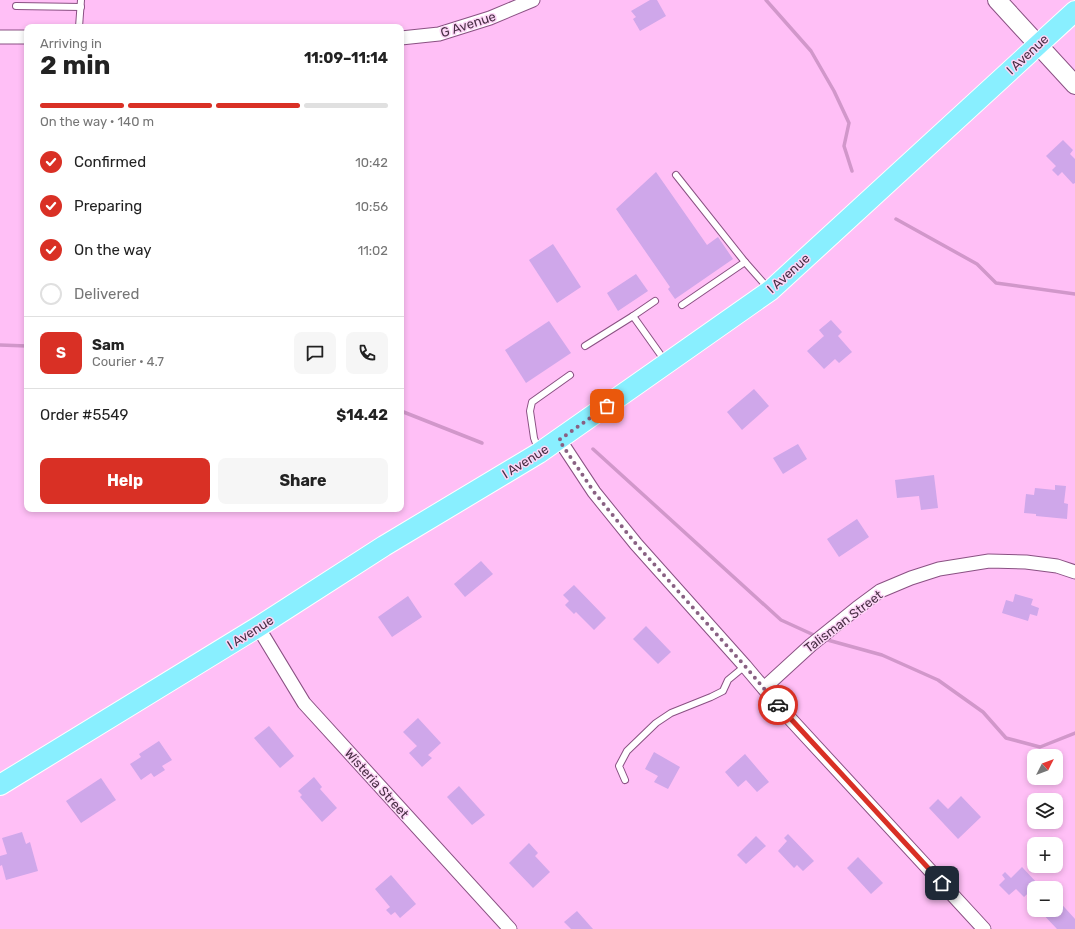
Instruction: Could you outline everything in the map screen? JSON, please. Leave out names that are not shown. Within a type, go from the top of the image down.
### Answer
[{"type":"main road","name":"I Avenue","points":[[0,785],[258,628],[384,546],[539,453],[770,290],[1075,10]]},
{"type":"street","name":"G Avenue","points":[[404,38],[438,34],[490,18],[534,0]]},
{"type":"street","points":[[997,0],[1075,85]]},
{"type":"street","points":[[0,37],[24,38]]},
{"type":"street","points":[[559,440],[594,492],[636,544],[745,666],[783,711],[984,929]]},
{"type":"street","name":"Talisman Street","points":[[764,688],[811,645],[857,608],[880,591],[911,578],[940,569],[989,561],[1026,562],[1057,566],[1075,572]]},
{"type":"street","name":"Wisteria Street","points":[[258,628],[304,703],[510,929]]},
{"type":"lane","points":[[16,6],[81,3],[80,24]]},
{"type":"lane","points":[[676,175],[745,262],[770,290]]},
{"type":"lane","points":[[682,305],[745,262]]},
{"type":"lane","points":[[585,346],[655,301]]},
{"type":"lane","points":[[632,316],[667,364]]},
{"type":"lane","points":[[539,453],[534,438],[530,411],[532,402],[570,375]]},
{"type":"lane","points":[[625,780],[619,766],[628,750],[656,723],[671,713],[723,691],[728,680],[745,666]]},
{"type":"building","points":[[650,0],[657,0],[666,16],[640,31],[633,19],[636,17],[631,11]]},
{"type":"building","points":[[1063,140],[1073,150],[1070,154],[1075,159],[1075,183],[1073,184],[1062,172],[1058,176],[1052,170],[1056,166],[1046,156]]},
{"type":"building","points":[[656,172],[707,245],[718,237],[733,259],[675,299],[668,289],[670,287],[616,209]]},
{"type":"building","points":[[553,244],[581,287],[557,303],[529,260]]},
{"type":"building","points":[[636,274],[648,291],[618,311],[607,293]]},
{"type":"building","points":[[831,320],[842,332],[838,336],[852,352],[839,363],[835,359],[824,369],[807,351],[824,336],[819,330]]},
{"type":"building","points":[[549,321],[571,353],[526,383],[505,350]]},
{"type":"building","points":[[754,389],[769,406],[742,430],[727,412]]},
{"type":"building","points":[[798,444],[807,459],[783,474],[773,458]]},
{"type":"building","points":[[934,475],[938,508],[921,510],[919,496],[897,498],[895,480]]},
{"type":"building","points":[[1055,485],[1066,486],[1064,503],[1068,504],[1067,519],[1036,516],[1036,514],[1024,513],[1026,494],[1034,495],[1035,488],[1055,490]]},
{"type":"building","points":[[857,519],[869,537],[839,557],[827,539]]},
{"type":"building","points":[[481,561],[493,574],[465,597],[454,584]]},
{"type":"building","points":[[574,585],[606,618],[594,630],[576,612],[574,614],[565,605],[569,601],[563,595]]},
{"type":"building","points":[[1015,594],[1033,599],[1031,605],[1039,608],[1037,616],[1030,614],[1028,621],[1002,613],[1006,600],[1013,602]]},
{"type":"building","points":[[408,596],[422,617],[392,637],[378,617]]},
{"type":"building","points":[[646,626],[671,652],[658,664],[633,639]]},
{"type":"building","points":[[418,718],[441,743],[428,755],[432,758],[422,767],[409,753],[417,746],[403,732]]},
{"type":"building","points":[[269,726],[294,756],[280,768],[254,738]]},
{"type":"building","points":[[159,741],[172,760],[162,766],[165,770],[154,777],[151,773],[141,780],[130,764],[141,757],[139,754]]},
{"type":"building","points":[[654,752],[680,767],[668,789],[654,782],[658,776],[645,769]]},
{"type":"building","points":[[745,754],[769,782],[757,792],[746,780],[738,787],[725,772]]},
{"type":"building","points":[[314,777],[322,787],[320,789],[337,808],[322,822],[300,797],[302,795],[298,791]]},
{"type":"building","points":[[101,778],[116,800],[81,823],[66,801]]},
{"type":"building","points":[[459,786],[485,815],[472,825],[447,797]]},
{"type":"building","points":[[961,796],[981,817],[958,839],[929,808],[938,799],[948,809]]},
{"type":"building","points":[[22,832],[26,844],[30,842],[38,871],[6,880],[2,865],[0,866],[0,856],[7,854],[2,838]]},
{"type":"building","points":[[788,834],[814,861],[803,871],[797,865],[794,868],[778,851],[787,841],[784,838]]},
{"type":"building","points":[[756,836],[766,846],[746,864],[737,855]]},
{"type":"building","points":[[529,843],[538,853],[535,856],[550,872],[533,888],[509,863]]},
{"type":"building","points":[[858,857],[883,883],[871,894],[847,868]]},
{"type":"building","points":[[1022,867],[1035,881],[1027,881],[1027,894],[1024,897],[1016,889],[1009,895],[999,885],[1005,879],[1002,875],[1005,872],[1011,878]]},
{"type":"building","points":[[391,875],[416,904],[400,918],[395,912],[391,915],[386,910],[390,907],[375,889]]},
{"type":"building","points":[[1063,906],[1075,919],[1075,929],[1057,929],[1046,917],[1063,917]]},
{"type":"building","points":[[577,911],[593,929],[571,929],[564,922]]},
{"type":"waterway","points":[[766,0],[811,51],[834,91],[849,123],[844,146],[852,171]]},
{"type":"waterway","points":[[896,219],[977,264],[996,283],[1075,294]]},
{"type":"waterway","points":[[0,345],[24,346]]},
{"type":"waterway","points":[[404,412],[482,443]]},
{"type":"waterway","points":[[593,449],[781,620],[816,636]]},
{"type":"waterway","points":[[824,639],[882,655],[938,680],[983,712],[1006,738],[1040,747],[1075,733]]},
{"type":"way so far","points":[[607,406],[559,440],[594,492],[636,544],[778,705]]},
{"type":"route","points":[[778,705],[942,883]]}]
